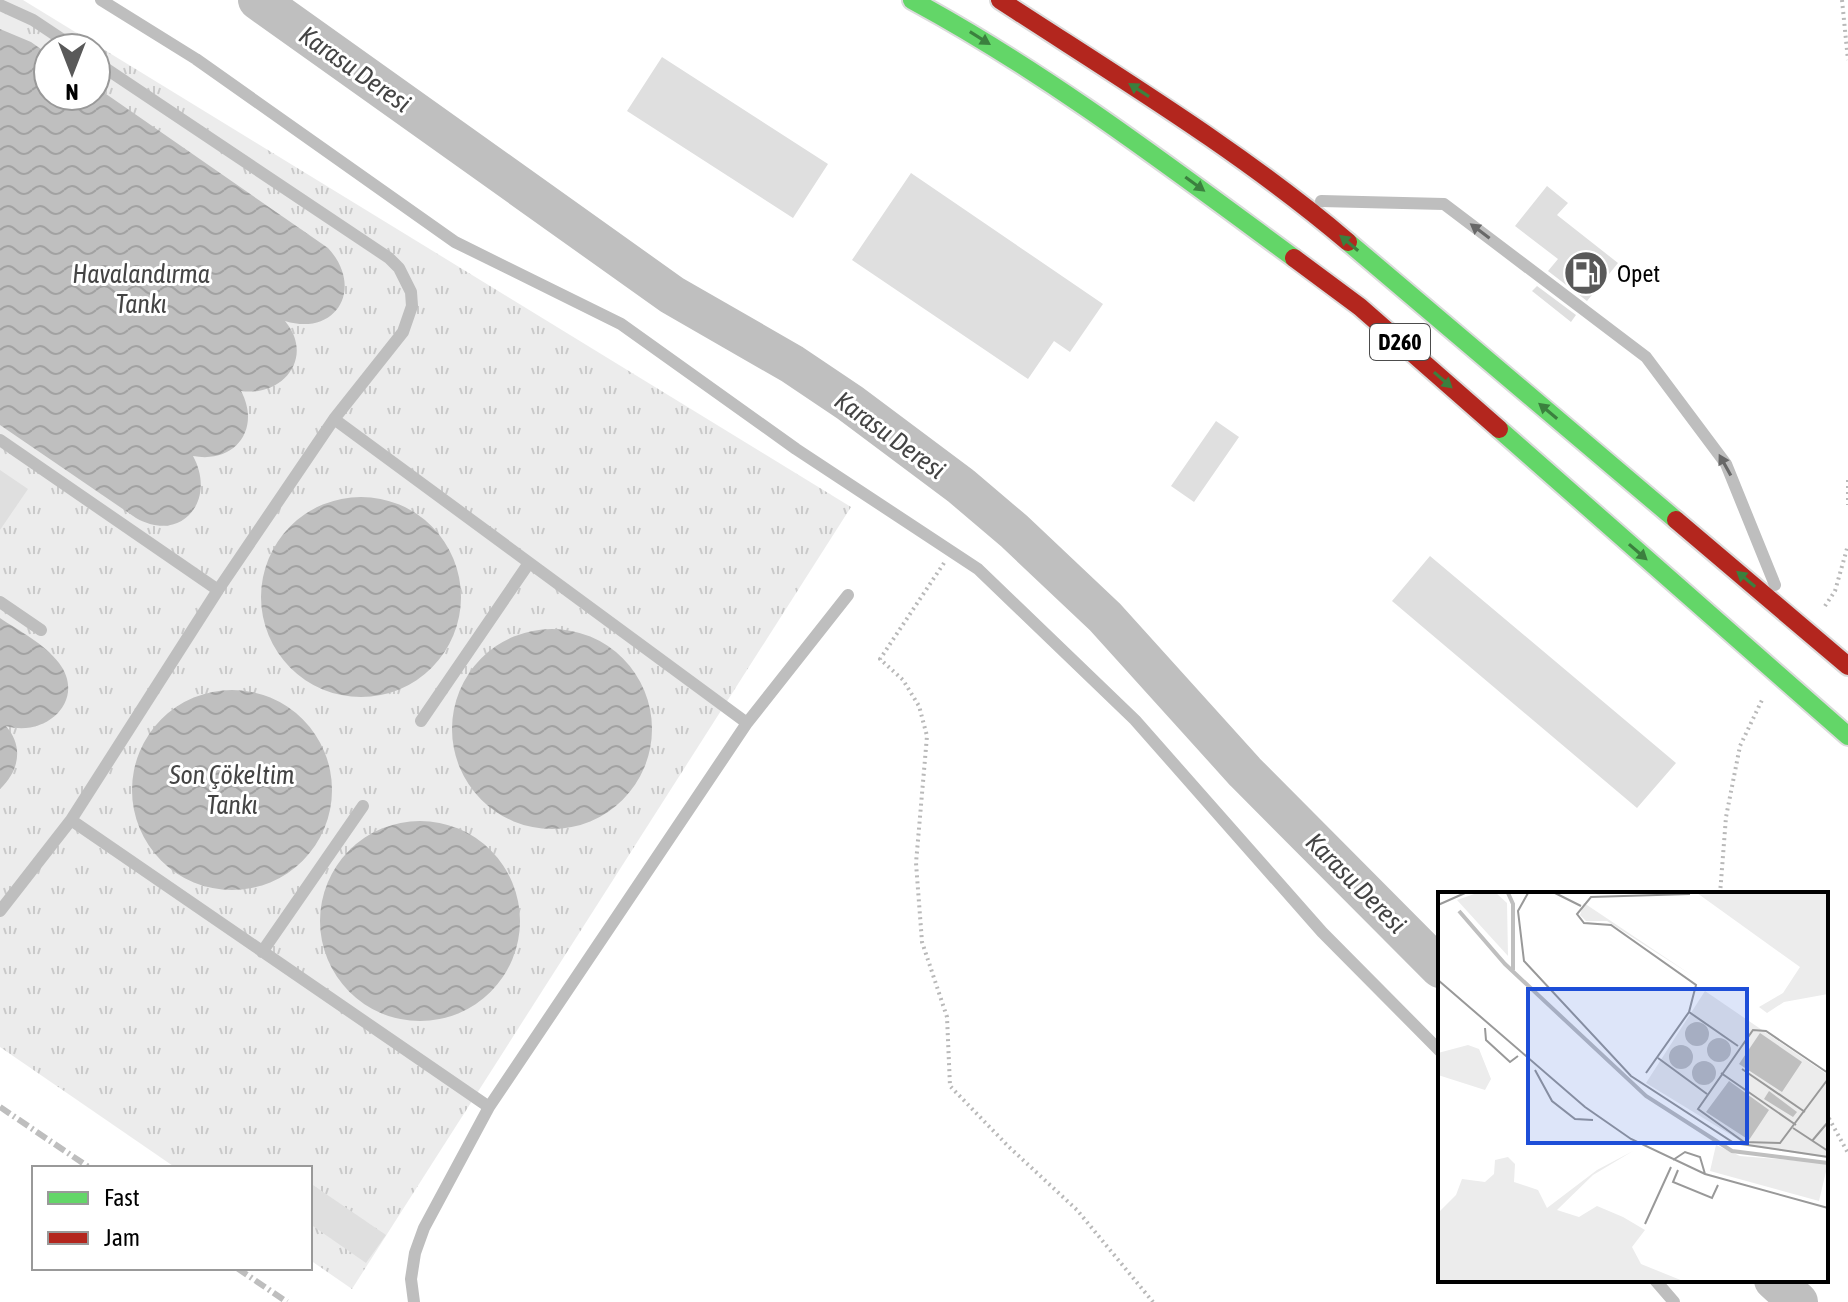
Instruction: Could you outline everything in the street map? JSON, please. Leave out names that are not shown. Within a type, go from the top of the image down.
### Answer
[{"type":"highway","name":"D260","points":[[912,0],[973,33],[1137,142],[1360,307],[1848,736]]},
{"type":"highway","name":"D260","points":[[1000,0],[1150,97],[1299,200],[1848,666]]},
{"type":"lane","points":[[101,0],[196,59],[455,242],[621,324],[796,449],[978,569],[1135,720],[1322,932],[1438,1049]]},
{"type":"lane","points":[[0,5],[51,32]]},
{"type":"lane","points":[[0,911],[71,820],[218,590],[334,419],[403,332],[412,306],[411,292],[399,268],[112,73]]},
{"type":"lane","points":[[1299,200],[1444,204],[1646,357],[1726,464],[1787,614]]},
{"type":"lane","points":[[334,419],[747,723]]},
{"type":"lane","points":[[0,440],[218,590]]},
{"type":"lane","points":[[421,721],[529,563]]},
{"type":"lane","points":[[414,1302],[411,1279],[419,1240],[489,1107],[747,723],[848,595]]},
{"type":"lane","points":[[0,602],[41,630]]},
{"type":"lane","points":[[262,952],[363,806]]},
{"type":"lane","points":[[71,820],[489,1107]]},
{"type":"lane","points":[[1657,1282],[1674,1302]]},
{"type":"path","points":[[1842,0],[1848,60]]},
{"type":"path","points":[[1848,480],[1848,505]]},
{"type":"path","points":[[1809,632],[1835,591],[1848,545]]},
{"type":"path","points":[[952,551],[880,659],[903,680],[919,706],[927,736],[916,863],[922,942],[947,1017],[950,1086],[1008,1146],[1077,1210],[1153,1302]]},
{"type":"path","points":[[1720,892],[1726,817],[1740,746],[1775,673]]},
{"type":"path","points":[[1828,1117],[1848,1153]]},
{"type":"green space","points":[[0,0],[23,0],[75,32],[32,32],[32,112],[112,112],[112,54],[851,507],[352,1289],[312,1261],[312,1166],[173,1166],[0,1047]]},
{"type":"water","name":"Havalandırma Tankı","points":[[0,29],[32,43],[32,112],[112,112],[112,98],[328,248],[339,263],[344,293],[340,306],[318,322],[303,324],[285,321],[297,348],[290,372],[270,388],[241,391],[248,418],[241,440],[232,449],[208,457],[193,456],[201,488],[198,502],[181,521],[153,525],[136,518],[0,425]]},
{"type":"water","points":[[361,497],[399,505],[431,527],[453,559],[461,597],[453,635],[431,667],[399,689],[361,697],[323,689],[291,667],[269,635],[261,597],[269,559],[291,527],[323,505]]},
{"type":"water","points":[[0,618],[53,656],[66,677],[68,690],[58,713],[48,721],[21,728],[6,726],[15,742],[17,759],[11,775],[0,789]]},
{"type":"water","points":[[552,629],[590,637],[622,659],[644,691],[652,729],[644,767],[622,799],[590,821],[552,829],[514,821],[482,799],[460,767],[452,729],[460,691],[482,659],[514,637]]},
{"type":"water","name":"Son Çökeltim Tankı","points":[[232,690],[270,698],[302,720],[324,752],[332,790],[324,828],[302,860],[270,882],[232,890],[194,882],[162,860],[140,828],[132,790],[140,752],[162,720],[194,698]]},
{"type":"water","name":"Son Çökeltim Tankı","points":[[420,821],[458,829],[490,851],[512,883],[520,921],[512,959],[490,991],[458,1013],[420,1021],[382,1013],[350,991],[328,959],[320,921],[328,883],[350,851],[382,829]]},
{"type":"building","points":[[662,57],[828,164],[793,218],[627,111]]},
{"type":"building","points":[[911,173],[1103,304],[1070,352],[1054,341],[1028,379],[852,260]]},
{"type":"building","points":[[1547,186],[1568,203],[1557,215],[1618,263],[1587,301],[1548,271],[1558,259],[1515,226]]},
{"type":"building","points":[[1537,286],[1576,315],[1571,322],[1532,291]]},
{"type":"building","points":[[1216,421],[1239,437],[1194,502],[1171,486]]},
{"type":"building","points":[[0,470],[28,489],[0,530]]},
{"type":"building","points":[[1430,556],[1676,763],[1637,808],[1392,601]]},
{"type":"building","points":[[312,1184],[386,1235],[366,1263],[312,1225]]},
{"type":"waterway","name":"Karasu Deresi","points":[[258,0],[672,295],[792,364],[961,486],[1105,617],[1245,772],[1438,966]]},
{"type":"waterway","name":"Karasu Deresi","points":[[1776,1282],[1798,1302]]},
{"type":"railway","points":[[0,1107],[87,1166]]},
{"type":"railway","points":[[240,1270],[287,1302]]},
{"type":"traffic: fast","points":[[912,0],[1059,90],[1294,258]]},
{"type":"traffic: fast","points":[[1348,242],[1676,520]]},
{"type":"traffic: fast","points":[[1499,429],[1848,736]]},
{"type":"traffic: jam","points":[[1000,0],[1222,146],[1348,242]]},
{"type":"traffic: jam","points":[[1294,258],[1360,307],[1499,429]]},
{"type":"traffic: jam","points":[[1676,520],[1848,666]]},
{"type":"place","name":"Opet","points":[[1586,273]]}]
